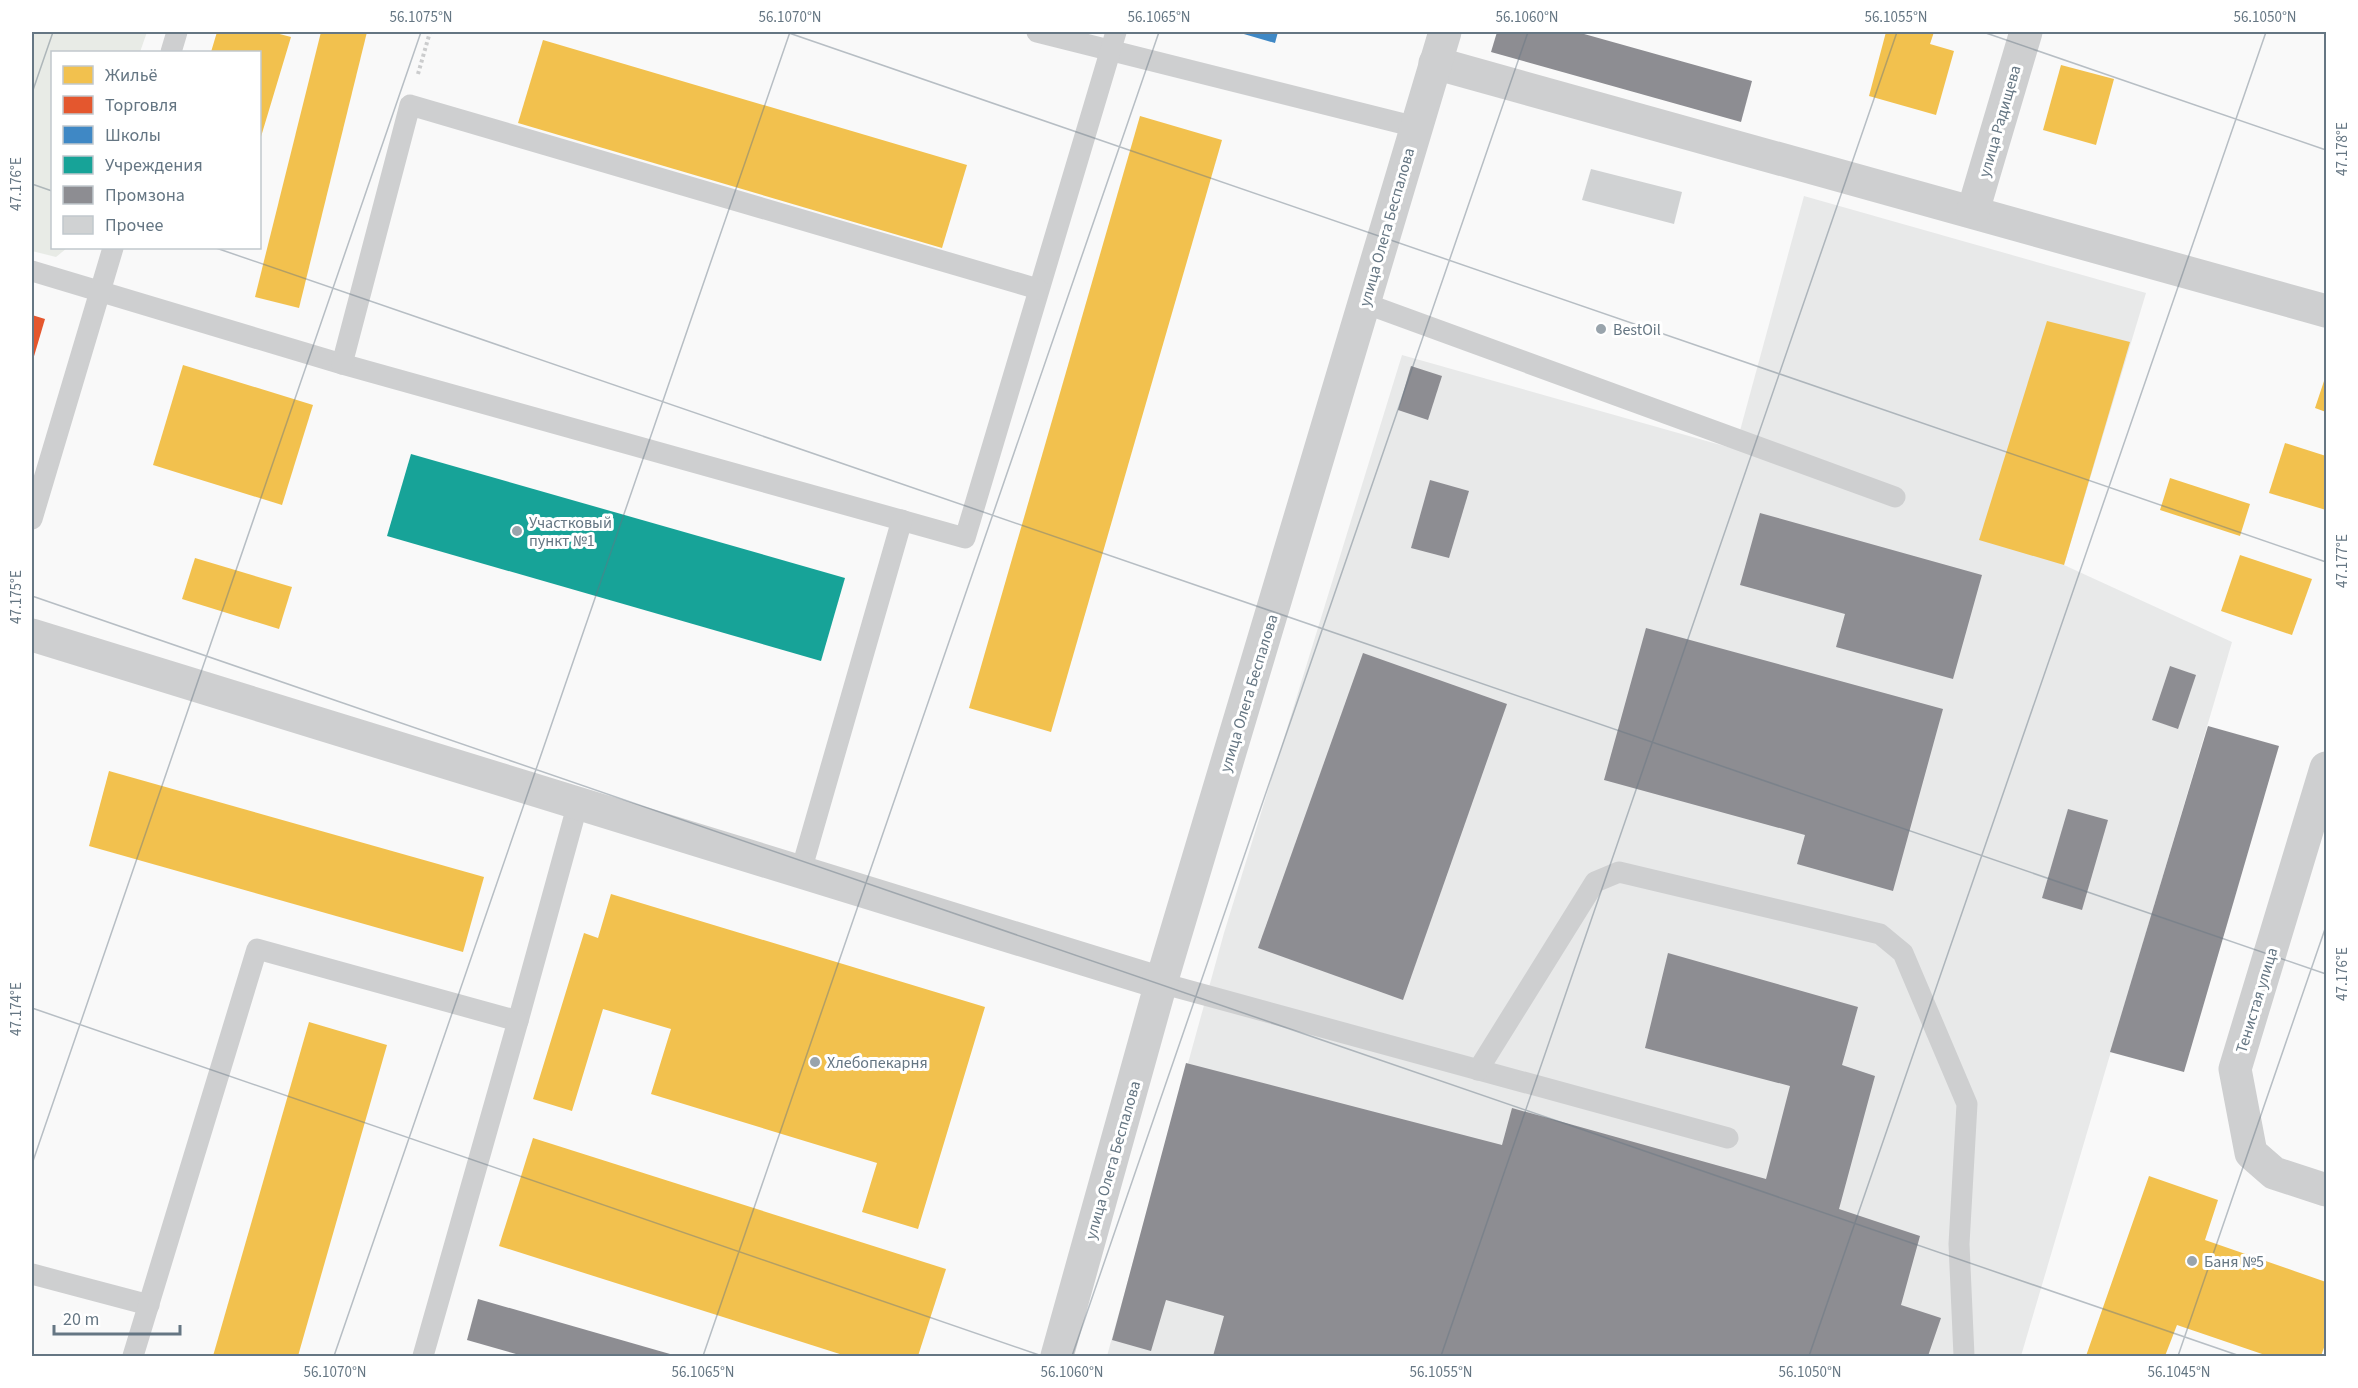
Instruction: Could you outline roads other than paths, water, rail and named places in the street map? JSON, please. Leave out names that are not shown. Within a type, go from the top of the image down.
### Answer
[{"type":"street","name":"улица Олега Беспалова","points":[[1058,1356],[1161,983],[1445,32]]},
{"type":"street","name":"улица Радищева","points":[[1973,211],[2026,32]]},
{"type":"street","points":[[1435,63],[2326,311]]},
{"type":"street","points":[[32,635],[1161,983]]},
{"type":"street","name":"Тенистая улица","points":[[2326,768],[2235,1069],[2251,1153],[2274,1173],[2326,1190]]},
{"type":"lane","points":[[171,51],[177,32]]},
{"type":"lane","points":[[1037,32],[1112,41],[1416,127]]},
{"type":"lane","points":[[32,271],[342,364],[965,537],[1112,41]]},
{"type":"lane","points":[[342,364],[410,105],[1038,289]]},
{"type":"lane","points":[[32,519],[113,249]]},
{"type":"lane","points":[[1364,303],[1895,497]]},
{"type":"lane","points":[[801,871],[902,520]]},
{"type":"lane","points":[[423,1356],[578,803]]},
{"type":"lane","points":[[1478,1070],[1595,882],[1619,872],[1880,934],[1903,953],[1967,1104],[1959,1244],[1964,1356]]},
{"type":"lane","points":[[133,1356],[257,949],[518,1021]]},
{"type":"lane","points":[[1161,983],[1728,1138]]},
{"type":"lane","points":[[32,1274],[149,1305]]},
{"type":"place","name":"BestOil","points":[[1601,329]]},
{"type":"place","name":"Участковый пункт №1","points":[[517,531]]},
{"type":"place","name":"Хлебопекарня","points":[[815,1062]]},
{"type":"place","name":"Баня №5","points":[[2192,1261]]}]
